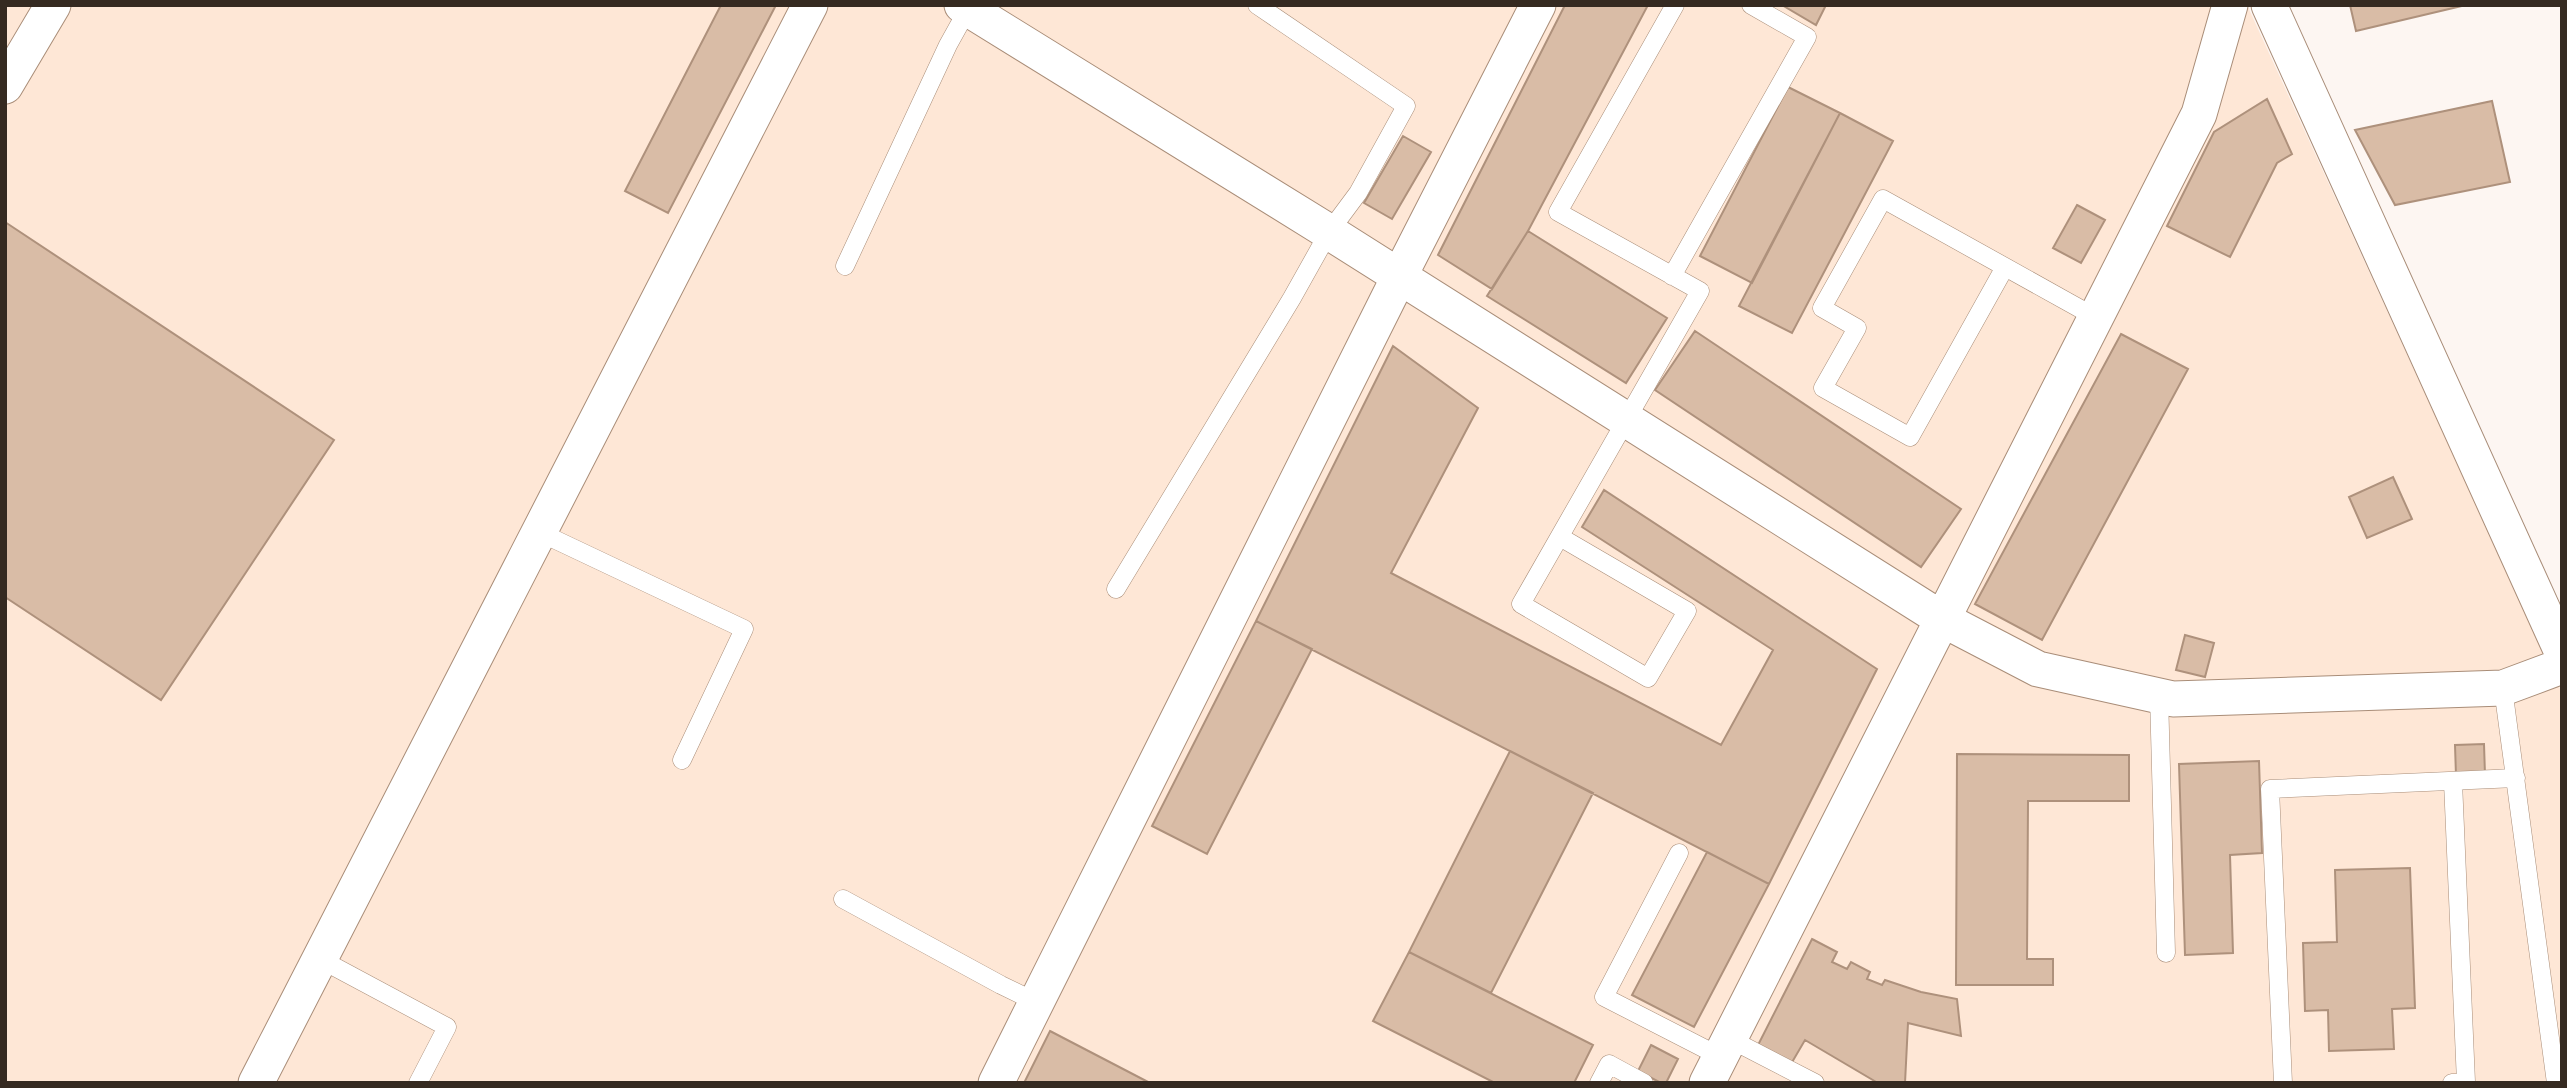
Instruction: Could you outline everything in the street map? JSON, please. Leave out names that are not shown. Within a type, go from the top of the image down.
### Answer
[{"type":"street","points":[[5,86],[53,5]]},
{"type":"street","points":[[256,1083],[810,5]]},
{"type":"street","points":[[996,1083],[1538,5]]},
{"type":"street","points":[[1719,1060],[2199,114],[2230,5]]},
{"type":"street","points":[[2269,5],[2562,652]]},
{"type":"street","points":[[965,7],[1329,232],[1941,619],[2038,669],[2173,699],[2503,688],[2562,666]]},
{"type":"lane","points":[[1116,589],[1329,232],[1358,193],[1406,106],[1257,5]]},
{"type":"lane","points":[[1560,537],[1687,611],[1648,678],[1521,604],[1700,291],[1558,212],[1675,5]]},
{"type":"lane","points":[[1672,276],[1807,37],[1751,5]]},
{"type":"lane","points":[[845,266],[965,7]]},
{"type":"lane","points":[[2005,267],[1910,437],[1823,388],[1857,328],[1822,308],[1883,200],[2005,267],[2095,317]]},
{"type":"lane","points":[[539,532],[744,629],[682,760]]},
{"type":"lane","points":[[2503,688],[2556,1083]]},
{"type":"lane","points":[[2159,695],[2166,953]]},
{"type":"lane","points":[[2283,1083],[2270,789],[2516,778]]},
{"type":"lane","points":[[2452,1083],[2466,1082],[2453,782]]},
{"type":"lane","points":[[1679,853],[1604,997],[1719,1060],[1815,1083]]},
{"type":"lane","points":[[843,899],[1036,1002]]},
{"type":"lane","points":[[320,959],[447,1027],[418,1083]]},
{"type":"lane","points":[[1599,1083],[1609,1064],[1644,1083]]},
{"type":"shaded area","points":[[5,5],[2247,5],[2562,693],[2562,1083],[5,1083]]},
{"type":"building","points":[[721,5],[776,5],[668,213],[625,191]]},
{"type":"building","points":[[1565,5],[1648,5],[1528,231],[1492,289],[1438,255]]},
{"type":"building","points":[[1782,5],[1826,5],[1816,25]]},
{"type":"building","points":[[2350,5],[2466,5],[2356,31]]},
{"type":"building","points":[[1788,87],[1840,113],[1752,283],[1700,256]]},
{"type":"building","points":[[2267,99],[2292,154],[2277,163],[2230,257],[2167,226],[2214,132]]},
{"type":"building","points":[[2492,101],[2510,182],[2395,205],[2355,130]]},
{"type":"building","points":[[1840,113],[1893,141],[1792,333],[1739,306]]},
{"type":"building","points":[[1403,136],[1431,152],[1392,219],[1364,203]]},
{"type":"building","points":[[2077,205],[2105,220],[2081,263],[2053,248]]},
{"type":"building","points":[[5,222],[334,440],[161,700],[5,597]]},
{"type":"building","points":[[1528,231],[1667,318],[1626,383],[1487,296]]},
{"type":"building","points":[[1695,331],[1961,509],[1921,567],[1655,390]]},
{"type":"building","points":[[2121,334],[2188,369],[2042,640],[1975,604]]},
{"type":"building","points":[[1393,346],[1478,408],[1391,573],[1721,745],[1773,650],[1582,527],[1604,490],[1877,669],[1769,884],[1256,621]]},
{"type":"building","points":[[2393,477],[2412,519],[2367,538],[2349,497]]},
{"type":"building","points":[[1256,621],[1312,649],[1207,854],[1152,826]]},
{"type":"building","points":[[2185,635],[2214,643],[2205,677],[2176,670]]},
{"type":"building","points":[[2484,744],[2485,775],[2456,776],[2455,745]]},
{"type":"building","points":[[1510,751],[1593,793],[1491,993],[1409,952]]},
{"type":"building","points":[[1957,754],[2129,755],[2129,801],[2028,801],[2027,959],[2053,959],[2053,985],[1956,985]]},
{"type":"building","points":[[2259,761],[2262,853],[2230,855],[2233,953],[2185,955],[2179,764]]},
{"type":"building","points":[[1707,852],[1769,884],[1694,1027],[1632,995]]},
{"type":"building","points":[[2410,868],[2415,1008],[2392,1009],[2394,1049],[2329,1051],[2328,1010],[2305,1011],[2303,943],[2337,942],[2335,870]]},
{"type":"building","points":[[1812,939],[1837,952],[1832,962],[1847,969],[1851,962],[1870,972],[1867,979],[1882,985],[1885,980],[1921,992],[1957,999],[1961,1036],[1908,1023],[1905,1083],[1878,1083],[1805,1040],[1791,1064],[1757,1047]]},
{"type":"building","points":[[1409,952],[1593,1045],[1574,1083],[1495,1083],[1373,1021]]},
{"type":"building","points":[[1050,1031],[1150,1083],[1024,1083]]},
{"type":"building","points":[[1651,1045],[1678,1059],[1666,1083],[1638,1071]]}]
